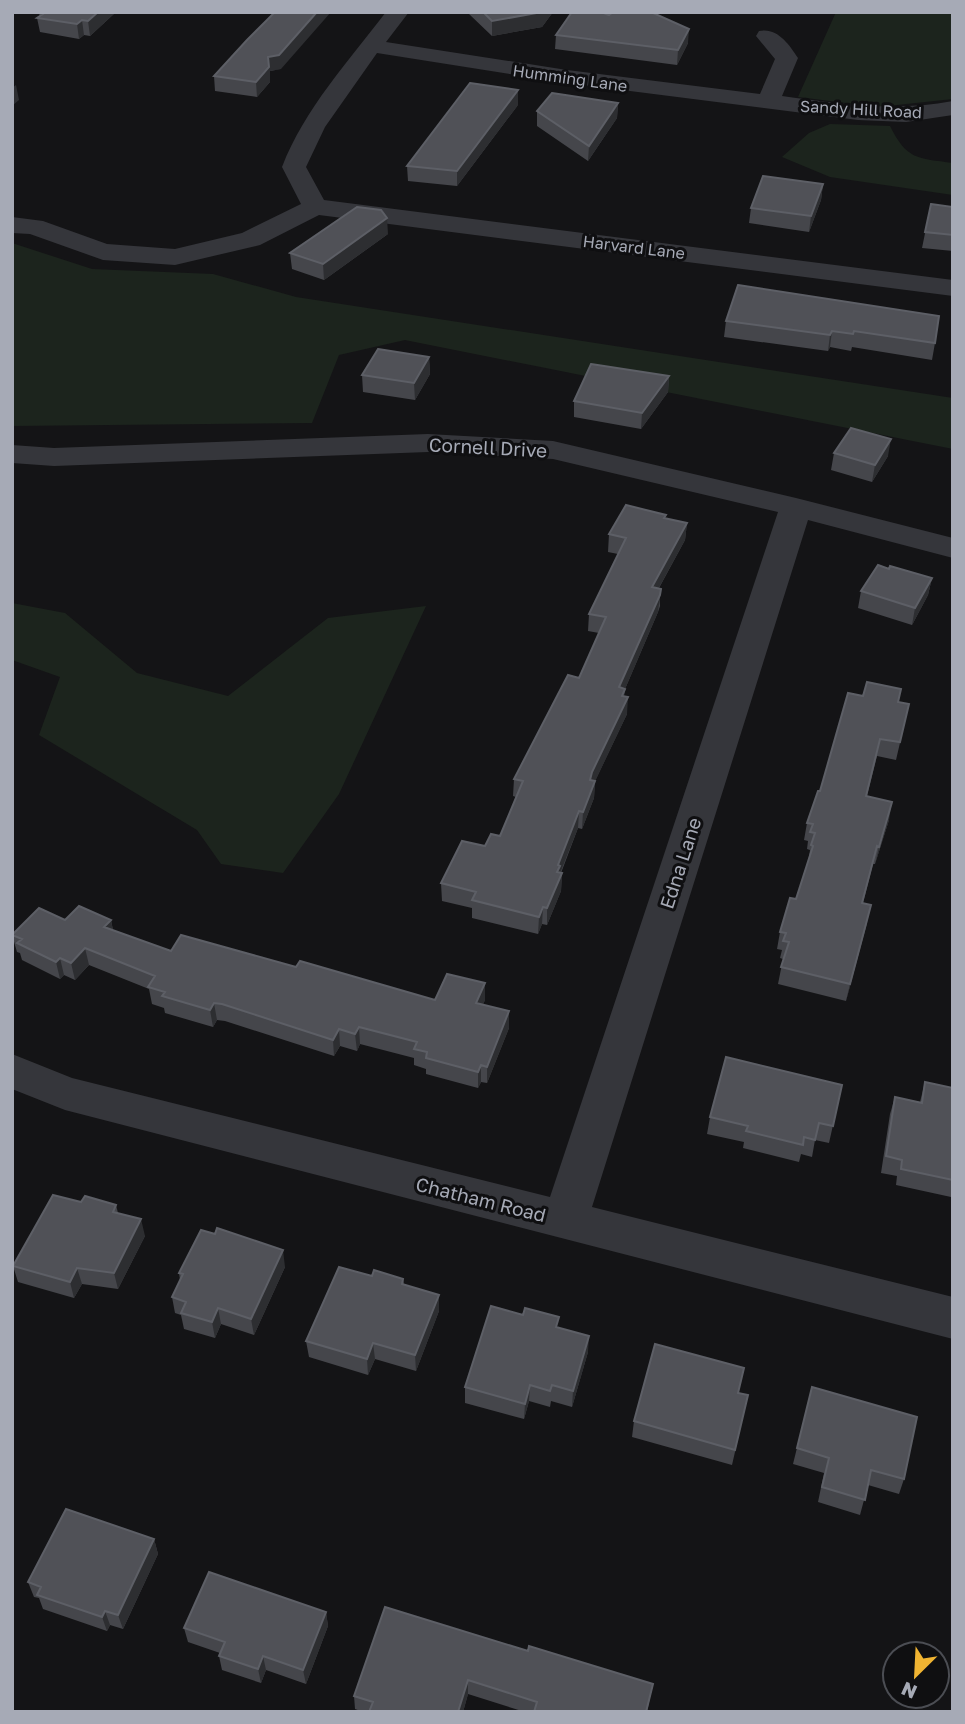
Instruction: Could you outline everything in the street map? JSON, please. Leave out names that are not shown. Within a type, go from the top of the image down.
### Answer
[{"type":"street","points":[[12,225],[34,227],[103,252],[175,257],[251,239],[315,207],[294,167],[300,147],[343,82],[398,12]]},
{"type":"street","points":[[767,36],[786,58],[768,102]]},
{"type":"street","name":"Humming Lane","points":[[373,46],[516,71],[768,102]]},
{"type":"street","name":"Sandy Hill Road","points":[[768,102],[805,108],[895,113],[953,108]]},
{"type":"street","name":"Harvard Lane","points":[[315,207],[953,288]]},
{"type":"street","name":"Cornell Drive","points":[[12,454],[54,457],[428,443],[553,450],[796,507],[953,548]]},
{"type":"street","name":"Edna Lane","points":[[565,1220],[796,507]]},
{"type":"street","name":"Chatham Road","points":[[12,1072],[65,1094],[953,1318]]},
{"type":"shaded area","points":[[836,12],[953,12],[953,99],[878,107],[798,97]]},
{"type":"shaded area","points":[[830,124],[890,126],[902,145],[914,155],[953,163],[953,195],[830,177],[782,157],[809,133]]},
{"type":"shaded area","points":[[12,243],[92,269],[213,274],[296,297],[953,398],[953,449],[405,340],[339,355],[312,423],[12,426]]},
{"type":"shaded area","points":[[12,603],[65,613],[137,673],[228,696],[328,618],[426,606],[339,794],[283,873],[221,864],[197,830],[39,735],[60,677],[12,660]]},
{"type":"building","points":[[40,12],[98,12],[88,21],[82,20],[77,24],[37,18],[43,14]]},
{"type":"building","points":[[275,12],[317,12],[279,55],[268,57],[269,67],[256,82],[214,76],[247,40]]},
{"type":"building","points":[[483,12],[542,12],[492,21]]},
{"type":"building","points":[[572,12],[601,12],[609,15],[613,12],[651,12],[689,29],[678,50],[556,35]]},
{"type":"building","points":[[470,83],[518,90],[457,171],[407,166]]},
{"type":"building","points":[[552,93],[618,103],[589,146],[537,111]]},
{"type":"building","points":[[763,176],[823,184],[811,216],[751,208]]},
{"type":"building","points":[[931,204],[953,207],[953,235],[925,232]]},
{"type":"building","points":[[357,207],[381,210],[387,218],[323,264],[290,253]]},
{"type":"building","points":[[738,285],[939,316],[935,343],[854,331],[853,334],[832,331],[830,335],[726,321]]},
{"type":"building","points":[[378,349],[429,357],[414,383],[362,375]]},
{"type":"building","points":[[591,364],[669,376],[642,413],[574,401]]},
{"type":"building","points":[[851,428],[891,439],[875,465],[834,453]]},
{"type":"building","points":[[626,505],[687,523],[652,587],[661,589],[660,595],[619,687],[625,689],[622,696],[628,697],[592,772],[590,780],[595,781],[583,812],[579,811],[558,865],[560,866],[557,872],[562,873],[547,908],[543,907],[539,917],[472,900],[476,892],[441,883],[462,841],[485,846],[491,834],[500,836],[523,781],[514,779],[568,675],[579,678],[606,617],[589,614],[626,538],[609,534]]},
{"type":"building","points":[[878,565],[932,578],[915,608],[861,591]]},
{"type":"building","points":[[867,682],[901,689],[898,702],[909,704],[900,742],[880,739],[866,796],[892,802],[862,903],[871,905],[850,984],[781,967],[789,942],[783,941],[786,933],[780,932],[790,898],[796,899],[813,846],[811,845],[815,833],[810,832],[813,824],[807,823],[820,791],[848,693],[863,696]]},
{"type":"building","points":[[79,906],[111,920],[104,927],[171,951],[181,935],[296,967],[300,961],[435,1000],[447,974],[485,983],[476,1003],[509,1011],[487,1067],[481,1065],[478,1072],[426,1058],[427,1052],[414,1049],[417,1042],[359,1027],[355,1034],[339,1029],[333,1040],[222,1004],[214,1003],[210,1010],[162,996],[165,992],[148,987],[155,976],[85,948],[71,963],[60,958],[56,962],[17,943],[22,939],[12,935],[39,908],[65,920]]},
{"type":"building","points":[[726,1057],[842,1085],[833,1126],[819,1123],[815,1140],[804,1137],[803,1145],[746,1131],[748,1126],[710,1117]]},
{"type":"building","points":[[925,1082],[953,1088],[953,1180],[901,1169],[902,1160],[886,1156],[895,1097],[922,1103]]},
{"type":"building","points":[[53,1195],[81,1202],[85,1196],[116,1205],[113,1212],[141,1219],[114,1273],[77,1268],[70,1282],[13,1266]]},
{"type":"building","points":[[217,1228],[283,1250],[251,1319],[218,1308],[212,1322],[181,1313],[186,1302],[172,1297],[183,1274],[179,1273],[201,1230],[215,1234]]},
{"type":"building","points":[[339,1267],[372,1276],[374,1270],[403,1279],[402,1284],[439,1295],[415,1355],[373,1343],[367,1359],[306,1341]]},
{"type":"building","points":[[491,1306],[523,1315],[525,1308],[559,1317],[556,1327],[589,1336],[573,1391],[552,1385],[550,1391],[530,1385],[525,1404],[465,1387]]},
{"type":"building","points":[[655,1344],[744,1368],[738,1393],[748,1395],[735,1450],[634,1421]]},
{"type":"building","points":[[812,1387],[917,1417],[904,1479],[871,1470],[865,1500],[822,1487],[829,1458],[797,1448]]},
{"type":"building","points":[[66,1509],[154,1539],[118,1615],[105,1611],[102,1617],[37,1595],[41,1587],[28,1582]]},
{"type":"building","points":[[209,1572],[326,1612],[303,1670],[263,1656],[258,1669],[219,1656],[225,1642],[184,1628]]},
{"type":"building","points":[[385,1607],[528,1651],[529,1646],[653,1684],[646,1712],[534,1712],[537,1702],[468,1680],[458,1712],[369,1712],[373,1702],[354,1696]]}]
